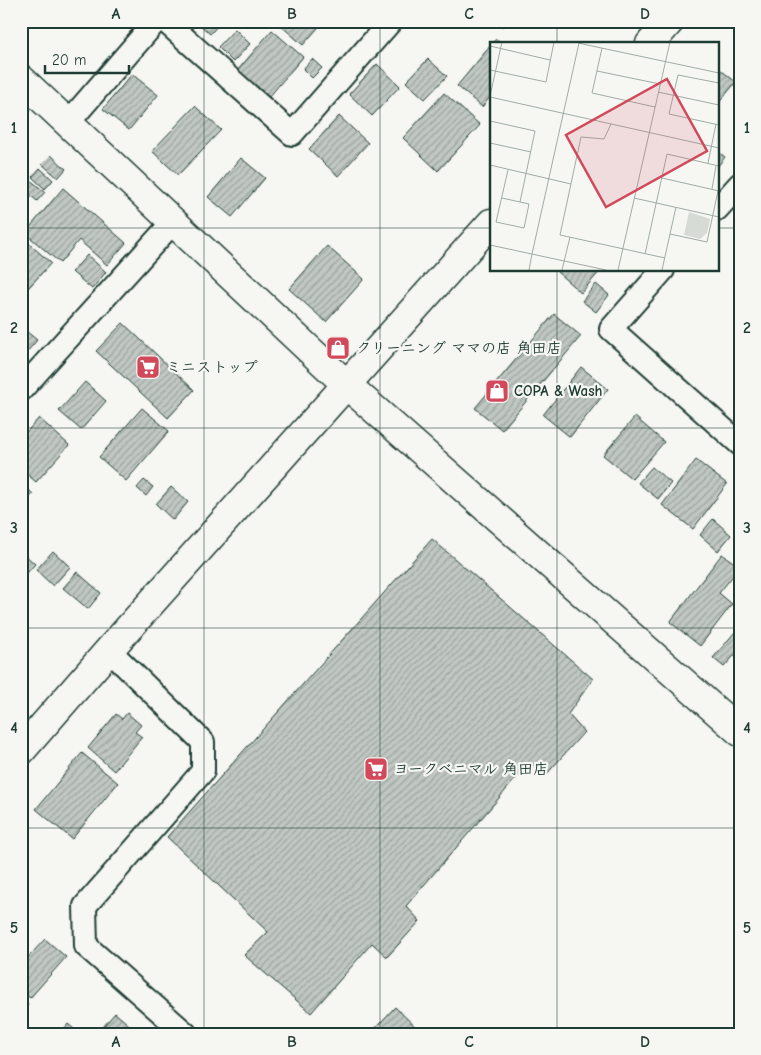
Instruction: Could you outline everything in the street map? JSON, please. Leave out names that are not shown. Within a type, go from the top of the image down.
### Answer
[{"type":"street","points":[[68,123],[156,21]]},
{"type":"street","points":[[165,21],[292,134],[391,21]]},
{"type":"street","points":[[652,42],[670,21]]},
{"type":"street","points":[[21,80],[347,385],[740,732]]},
{"type":"street","points":[[718,208],[740,184]]},
{"type":"street","points":[[21,390],[173,222]]},
{"type":"street","points":[[21,751],[490,224]]},
{"type":"street","points":[[662,271],[611,329],[740,444]]},
{"type":"street","points":[[109,650],[203,742],[203,771],[85,906],[86,946],[186,1034]]},
{"type":"building","points":[[196,21],[222,21],[210,34]]},
{"type":"building","points":[[281,21],[324,21],[303,45],[279,24]]},
{"type":"building","points":[[497,21],[508,21],[503,27]]},
{"type":"building","points":[[235,29],[250,44],[233,62],[218,47]]},
{"type":"building","points":[[272,30],[303,57],[268,98],[237,71]]},
{"type":"building","points":[[490,46],[490,97],[482,107],[457,86]]},
{"type":"building","points":[[312,59],[322,68],[312,78],[303,69]]},
{"type":"building","points":[[428,59],[447,76],[425,99],[406,82]]},
{"type":"building","points":[[377,64],[400,86],[372,116],[349,94]]},
{"type":"building","points":[[718,68],[736,82],[718,104]]},
{"type":"building","points":[[132,74],[158,95],[129,130],[103,109]]},
{"type":"building","points":[[444,93],[480,125],[438,171],[403,138]]},
{"type":"building","points":[[195,106],[221,130],[178,175],[152,151]]},
{"type":"building","points":[[339,116],[368,143],[338,176],[309,149]]},
{"type":"building","points":[[718,152],[725,157],[718,166]]},
{"type":"building","points":[[51,155],[66,169],[58,178],[42,164]]},
{"type":"building","points":[[241,158],[265,178],[232,217],[208,197]]},
{"type":"building","points":[[40,168],[53,180],[45,189],[32,177]]},
{"type":"building","points":[[29,179],[45,192],[37,201],[22,188]]},
{"type":"building","points":[[63,188],[126,243],[107,265],[79,240],[60,263],[25,233]]},
{"type":"building","points":[[25,240],[51,263],[21,296],[21,245]]},
{"type":"building","points":[[327,246],[364,279],[326,322],[289,289]]},
{"type":"building","points":[[87,255],[106,272],[92,289],[72,272]]},
{"type":"building","points":[[558,271],[600,271],[581,293]]},
{"type":"building","points":[[596,284],[609,295],[596,312],[582,301]]},
{"type":"building","points":[[554,314],[581,336],[502,430],[475,408]]},
{"type":"building","points":[[123,323],[194,390],[168,418],[96,351]]},
{"type":"building","points":[[21,327],[37,340],[21,359]]},
{"type":"building","points":[[581,367],[608,389],[570,437],[543,415]]},
{"type":"building","points":[[85,382],[106,401],[81,430],[59,411]]},
{"type":"building","points":[[142,408],[169,431],[126,481],[99,457]]},
{"type":"building","points":[[635,417],[664,442],[632,479],[603,455]]},
{"type":"building","points":[[39,418],[69,445],[36,482],[21,469],[21,438]]},
{"type":"building","points":[[696,460],[727,484],[693,529],[662,505]]},
{"type":"building","points":[[652,467],[671,483],[658,499],[638,483]]},
{"type":"building","points":[[144,480],[153,487],[146,496],[137,488]]},
{"type":"building","points":[[21,482],[33,494],[21,506]]},
{"type":"building","points":[[171,487],[188,502],[173,520],[156,504]]},
{"type":"building","points":[[713,519],[731,535],[718,551],[700,535]]},
{"type":"building","name":"ヨークベニマル 角田店","points":[[432,539],[593,679],[568,714],[584,732],[545,776],[530,762],[406,906],[420,921],[387,957],[372,943],[311,1013],[244,955],[268,932],[167,837]]},
{"type":"building","points":[[53,551],[70,567],[53,586],[36,570]]},
{"type":"building","points":[[24,554],[35,564],[27,573],[21,568],[21,558]]},
{"type":"building","points":[[722,554],[740,567],[719,593],[732,604],[700,646],[670,622]]},
{"type":"building","points":[[77,572],[101,593],[88,609],[63,588]]},
{"type":"building","points":[[735,632],[740,637],[740,649],[724,667],[713,658]]},
{"type":"building","points":[[127,713],[141,725],[135,732],[142,737],[114,771],[88,748],[116,714],[122,719]]},
{"type":"building","points":[[82,753],[118,783],[72,839],[36,809]]},
{"type":"building","points":[[45,939],[66,957],[30,998],[21,990],[21,965]]},
{"type":"building","points":[[21,1000],[28,1005],[21,1013]]},
{"type":"building","points":[[395,1007],[423,1034],[370,1034]]},
{"type":"building","points":[[115,1013],[140,1034],[97,1034]]},
{"type":"building","points":[[68,1024],[80,1034],[60,1034]]},
{"type":"place","name":"クリーニング ママの店 角田店","points":[[338,348]]},
{"type":"place","name":"ミニストップ","points":[[148,367]]},
{"type":"place","name":"COPA & Wash","points":[[497,391]]},
{"type":"place","name":"ヨークベニマル 角田店","points":[[376,769]]}]
